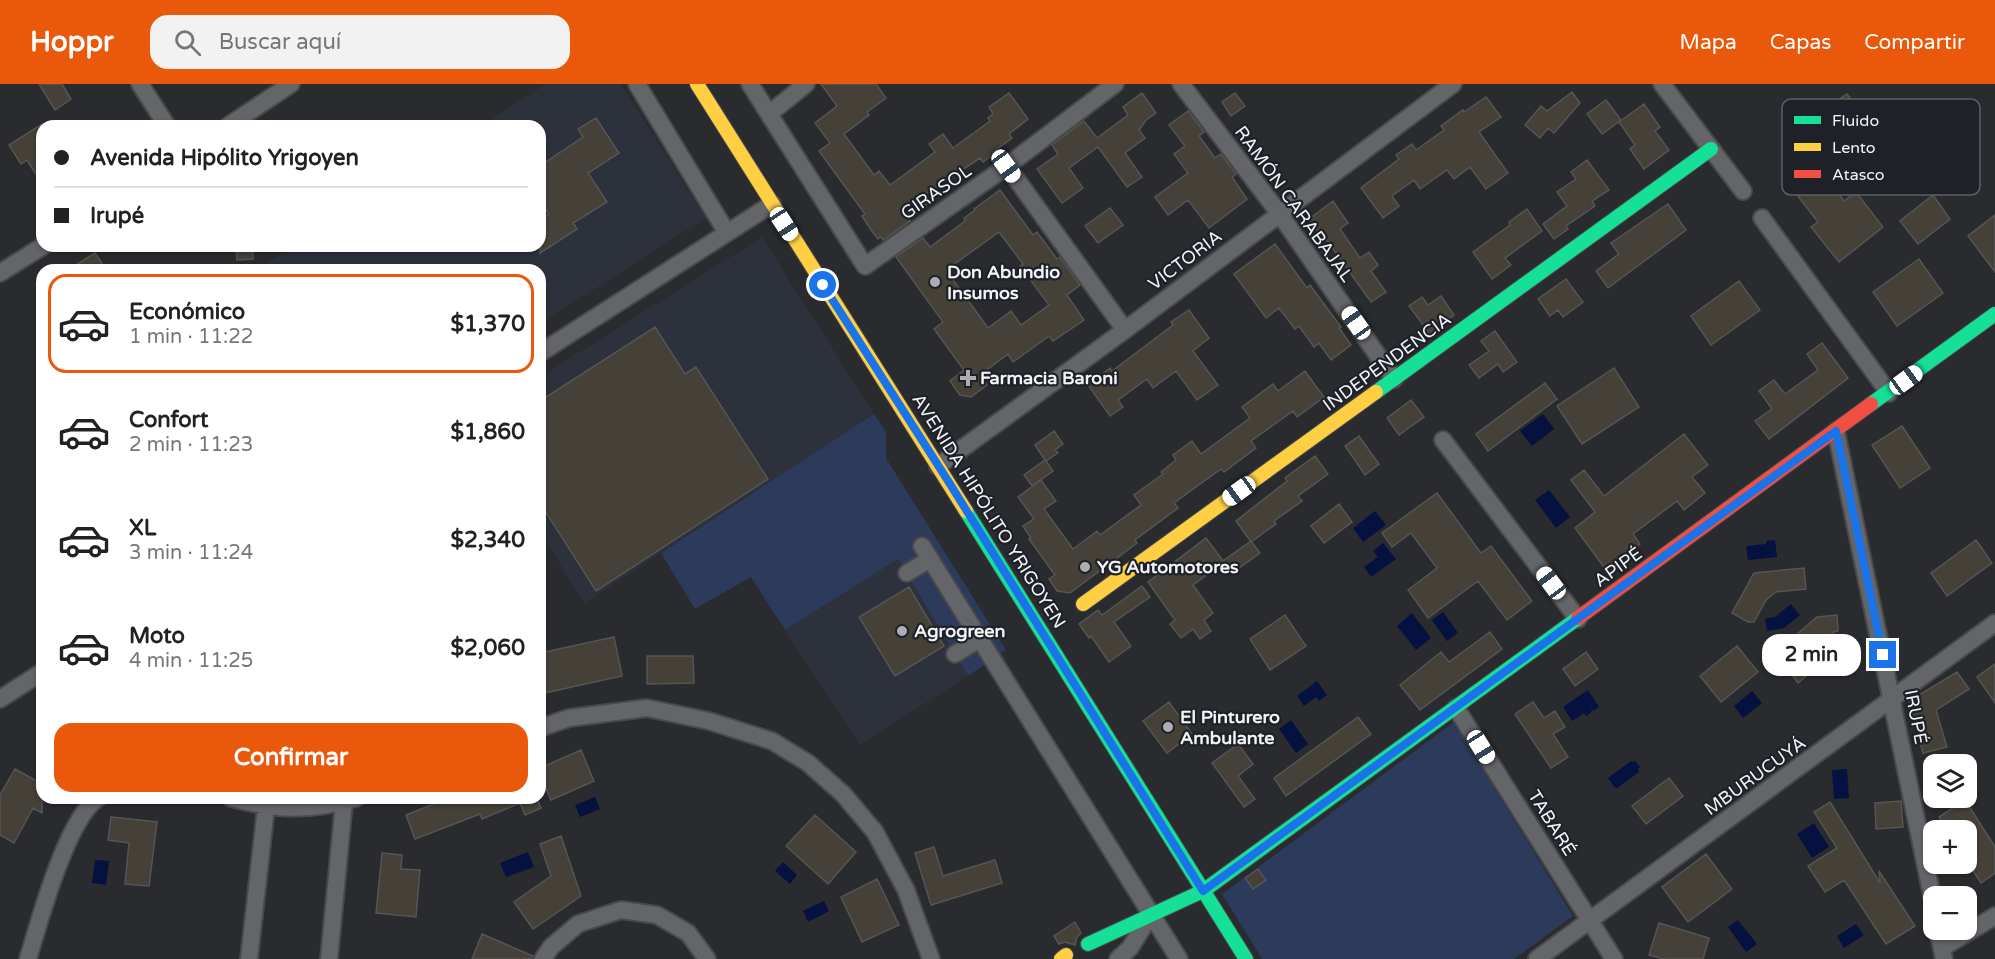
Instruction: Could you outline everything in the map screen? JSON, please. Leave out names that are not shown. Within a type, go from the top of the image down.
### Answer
[{"type":"street","points":[[140,84],[162,120]]},
{"type":"street","points":[[237,120],[291,84]]},
{"type":"street","points":[[637,84],[727,233]]},
{"type":"street","name":"AVENIDA HIPÓLITO YRIGOYEN","points":[[697,84],[1246,959]]},
{"type":"street","points":[[750,84],[769,114],[806,84]]},
{"type":"street","name":"GIRASOL","points":[[769,114],[865,266],[1006,166],[1115,84]]},
{"type":"street","name":"RAMÓN CARABAJAL","points":[[1181,84],[1279,213],[1394,379]]},
{"type":"street","name":"VICTORIA","points":[[938,466],[1125,330],[1453,84]]},
{"type":"street","points":[[1662,84],[1743,191]]},
{"type":"street","name":"INDEPENDENCIA","points":[[1083,604],[1711,149]]},
{"type":"street","points":[[1006,166],[1125,330]]},
{"type":"street","points":[[546,349],[771,204]]},
{"type":"street","points":[[1762,218],[1888,393]]},
{"type":"street","points":[[0,273],[36,250]]},
{"type":"street","name":"APIPÉ","points":[[1088,944],[1203,891],[1995,314]]},
{"type":"street","name":"IRUPÉ","points":[[1836,431],[1930,886]]},
{"type":"street","points":[[1443,440],[1578,619]]},
{"type":"street","points":[[907,573],[926,553],[1179,959]]},
{"type":"street","name":"MBURUCUYÁ","points":[[1536,959],[1995,623]]},
{"type":"street","points":[[955,654],[980,639]]},
{"type":"street","points":[[0,698],[36,676]]},
{"type":"street","points":[[546,726],[569,718],[647,708],[709,721],[772,741],[808,763],[843,794],[875,832],[906,890],[931,959]]},
{"type":"street","name":"TABARÉ","points":[[1456,708],[1614,959]]},
{"type":"street","points":[[28,959],[46,898],[70,837],[91,804]]},
{"type":"street","points":[[254,804],[266,807],[302,808],[326,804]]},
{"type":"street","points":[[329,959],[349,804]]},
{"type":"street","points":[[249,959],[266,807]]},
{"type":"street","points":[[543,959],[551,947],[578,924],[621,910],[657,915],[688,933],[707,959]]},
{"type":"street","points":[[1126,955],[1151,914]]},
{"type":"street","points":[[1943,954],[1995,916]]},
{"type":"shaded area","points":[[546,84],[621,84],[706,218],[546,320],[546,264],[266,264],[284,252],[546,252],[546,120],[490,120]]},
{"type":"shaded area","points":[[762,237],[874,414],[584,603],[546,542],[546,373]]},
{"type":"shaded area","points":[[874,414],[886,432],[886,458],[1006,650],[968,676],[898,559],[785,630],[751,577],[695,609],[661,553]]},
{"type":"shaded area","points":[[1543,414],[1554,429],[1532,446],[1520,431]]},
{"type":"shaded area","points":[[1549,490],[1570,517],[1556,528],[1535,500]]},
{"type":"shaded area","points":[[1375,511],[1386,525],[1363,542],[1353,528]]},
{"type":"shaded area","points":[[1775,540],[1777,557],[1748,560],[1746,546],[1766,544],[1766,541]]},
{"type":"shaded area","points":[[1383,543],[1396,559],[1371,577],[1364,567],[1378,557],[1373,551]]},
{"type":"shaded area","points":[[898,558],[968,676],[860,745],[785,630]]},
{"type":"shaded area","points":[[1791,604],[1800,615],[1784,628],[1767,631],[1765,619],[1775,617]]},
{"type":"shaded area","points":[[1443,612],[1458,633],[1447,641],[1432,620]]},
{"type":"shaded area","points":[[1412,613],[1431,638],[1416,650],[1397,626]]},
{"type":"shaded area","points":[[1317,681],[1327,695],[1319,701],[1316,697],[1304,706],[1297,696]]},
{"type":"shaded area","points":[[1588,690],[1599,707],[1593,711],[1591,708],[1592,712],[1586,716],[1584,713],[1572,721],[1563,707]]},
{"type":"shaded area","points":[[1752,691],[1762,703],[1743,718],[1734,706]]},
{"type":"shaded area","points":[[1291,720],[1308,744],[1296,753],[1279,729]]},
{"type":"shaded area","points":[[1454,722],[1573,916],[1514,959],[1262,959],[1222,894]]},
{"type":"shaded area","points":[[1631,761],[1635,761],[1640,767],[1639,772],[1616,789],[1608,778]]},
{"type":"shaded area","points":[[1847,769],[1849,798],[1834,799],[1832,770]]},
{"type":"shaded area","points":[[595,797],[600,809],[580,817],[575,805]]},
{"type":"shaded area","points":[[1814,823],[1829,847],[1812,858],[1797,834]]},
{"type":"shaded area","points":[[528,852],[534,867],[506,877],[500,863]]},
{"type":"shaded area","points":[[95,860],[109,861],[106,885],[92,883]]},
{"type":"shaded area","points":[[783,862],[797,875],[790,884],[775,871]]},
{"type":"shaded area","points":[[824,901],[829,911],[808,922],[803,911]]},
{"type":"shaded area","points":[[1738,920],[1757,944],[1746,952],[1728,927]]},
{"type":"shaded area","points":[[1856,924],[1864,935],[1844,948],[1837,936]]},
{"type":"building","points":[[39,84],[62,84],[71,99],[55,110]]},
{"type":"building","points":[[821,84],[876,84],[886,98],[867,112],[869,115],[844,134],[874,175],[879,171],[890,185],[935,152],[929,144],[943,134],[953,148],[990,121],[988,118],[993,114],[989,107],[1009,93],[1028,119],[1009,134],[1012,138],[993,152],[994,154],[983,162],[980,158],[924,195],[929,202],[908,218],[910,221],[883,240],[881,237],[878,239],[871,230],[862,216],[865,214],[819,151],[830,143],[815,123],[837,106]]},
{"type":"building","points":[[1572,92],[1580,103],[1554,133],[1548,128],[1540,138],[1525,125],[1541,106],[1547,111]]},
{"type":"building","points":[[1142,93],[1156,113],[1146,120],[1139,130],[1145,138],[1125,153],[1142,177],[1127,187],[1098,147],[1069,168],[1083,188],[1062,203],[1037,169],[1058,154],[1052,145],[1084,121],[1097,138],[1128,115],[1123,107]]},
{"type":"building","points":[[1235,93],[1245,106],[1231,116],[1222,102]]},
{"type":"building","points":[[1847,94],[1851,99],[1840,99]]},
{"type":"building","points":[[1486,97],[1501,117],[1479,132],[1508,173],[1486,189],[1470,167],[1454,179],[1447,170],[1420,189],[1414,180],[1392,196],[1399,206],[1383,218],[1361,188],[1399,159],[1396,155],[1412,144],[1416,150],[1444,130],[1441,126]]},
{"type":"building","points":[[1606,100],[1621,120],[1602,134],[1587,114]]},
{"type":"building","points":[[1644,104],[1660,127],[1655,131],[1669,150],[1644,169],[1630,149],[1635,145],[1619,122]]},
{"type":"building","points":[[1188,111],[1204,132],[1199,136],[1215,158],[1221,154],[1236,174],[1232,177],[1247,199],[1209,228],[1188,200],[1168,215],[1155,197],[1188,173],[1174,154],[1185,146],[1169,125]]},
{"type":"building","points":[[596,118],[619,153],[588,173],[607,202],[573,223],[577,229],[546,249],[546,216],[549,214],[546,209],[546,162],[583,137],[578,129]]},
{"type":"building","points":[[36,128],[36,174],[27,160],[21,164],[9,145]]},
{"type":"building","points":[[1587,160],[1609,190],[1592,201],[1595,206],[1566,226],[1568,229],[1554,239],[1543,224],[1567,206],[1557,192],[1576,179],[1571,172]]},
{"type":"building","points":[[1000,190],[1033,235],[1037,232],[1057,259],[1060,257],[1080,285],[1067,295],[1084,320],[1053,341],[1049,336],[1013,362],[1008,354],[980,375],[987,385],[971,397],[960,395],[950,381],[964,370],[934,329],[943,322],[896,257],[923,238],[930,247],[965,221],[964,218]],"holes":[[[999,232],[1023,264],[1020,266],[1049,305],[1021,325],[1011,311],[988,328],[946,270]]]},
{"type":"building","points":[[1797,195],[1839,195],[1844,201],[1852,195],[1858,195],[1883,227],[1839,262],[1811,227],[1818,222]]},
{"type":"building","points":[[1933,195],[1950,219],[1918,244],[1900,221]]},
{"type":"building","points":[[1333,201],[1348,223],[1340,229],[1360,258],[1369,252],[1378,265],[1371,271],[1386,292],[1371,302],[1309,219]]},
{"type":"building","points":[[1668,204],[1686,230],[1608,288],[1596,271],[1619,254],[1611,243]]},
{"type":"building","points":[[1110,208],[1123,225],[1098,243],[1085,226]]},
{"type":"building","points":[[1527,209],[1542,231],[1505,258],[1511,265],[1492,279],[1473,252],[1510,225],[1509,222]]},
{"type":"building","points":[[1995,215],[1995,272],[1968,236]]},
{"type":"building","points":[[1275,244],[1307,288],[1310,285],[1341,327],[1339,328],[1351,345],[1331,360],[1319,343],[1314,347],[1299,326],[1295,329],[1279,308],[1266,318],[1234,274]]},
{"type":"building","points":[[236,252],[252,252],[253,259],[237,260]]},
{"type":"building","points":[[95,253],[102,264],[78,264]]},
{"type":"building","points":[[1919,259],[1943,293],[1897,326],[1873,292]]},
{"type":"building","points":[[1566,279],[1583,302],[1563,317],[1558,310],[1550,316],[1538,299]]},
{"type":"building","points":[[1739,281],[1760,310],[1711,345],[1691,316]]},
{"type":"building","points":[[1441,296],[1454,315],[1429,333],[1409,306],[1422,297],[1428,305]]},
{"type":"building","points":[[1189,310],[1209,338],[1193,351],[1218,385],[1197,400],[1176,371],[1153,388],[1147,379],[1118,400],[1123,407],[1110,416],[1088,385],[1110,368],[1112,371],[1173,325],[1171,322]]},
{"type":"building","points":[[655,327],[685,374],[696,367],[768,479],[596,591],[546,512],[546,397]]},
{"type":"building","points":[[1495,331],[1517,362],[1503,372],[1498,364],[1479,378],[1469,365],[1489,351],[1481,341]]},
{"type":"building","points":[[1822,343],[1848,378],[1769,439],[1755,421],[1772,409],[1759,391],[1774,380],[1785,394],[1818,370],[1807,354]]},
{"type":"building","points":[[1614,368],[1639,407],[1582,444],[1557,406]]},
{"type":"building","points":[[1305,371],[1324,397],[1297,417],[1293,411],[1251,441],[1256,448],[1224,472],[1221,469],[1174,503],[1178,508],[1135,540],[1137,543],[1070,593],[1057,591],[1049,579],[1055,575],[1029,539],[1031,538],[1023,526],[1034,519],[1018,497],[1041,480],[1056,501],[1044,509],[1073,549],[1097,531],[1100,535],[1141,505],[1134,495],[1163,474],[1161,472],[1176,460],[1173,455],[1192,441],[1201,454],[1250,418],[1242,407],[1273,384],[1278,391]]},
{"type":"building","points":[[1545,383],[1557,399],[1488,451],[1476,434]]},
{"type":"building","points":[[1411,400],[1424,417],[1399,435],[1387,418]]},
{"type":"building","points":[[1902,426],[1930,468],[1900,488],[1872,445]]},
{"type":"building","points":[[1054,431],[1063,444],[1055,450],[1058,453],[1046,461],[1053,471],[1032,486],[1024,475],[1045,460],[1035,445]]},
{"type":"building","points":[[1684,434],[1708,465],[1692,477],[1705,493],[1684,510],[1677,501],[1633,534],[1640,544],[1606,570],[1575,528],[1595,512],[1571,480],[1584,470],[1604,496]]},
{"type":"building","points":[[1359,436],[1379,464],[1365,475],[1345,446]]},
{"type":"building","points":[[1315,456],[1328,474],[1298,496],[1302,501],[1274,521],[1276,524],[1251,542],[1236,521],[1287,481],[1285,478]]},
{"type":"building","points":[[1437,493],[1481,553],[1491,546],[1532,601],[1507,620],[1478,581],[1428,618],[1408,590],[1437,568],[1411,533],[1392,547],[1382,533]]},
{"type":"building","points":[[1339,504],[1352,522],[1324,543],[1311,526]]},
{"type":"building","points":[[1206,538],[1224,562],[1193,585],[1213,613],[1204,620],[1211,631],[1200,639],[1193,629],[1181,638],[1170,624],[1175,620],[1148,582]]},
{"type":"building","points":[[1976,540],[1992,563],[1947,596],[1931,573]]},
{"type":"building","points":[[1251,541],[1260,553],[1232,573],[1223,561]]},
{"type":"building","points":[[1804,568],[1806,589],[1776,592],[1766,600],[1754,622],[1748,622],[1732,613],[1754,573]]},
{"type":"building","points":[[1142,586],[1150,597],[1114,622],[1131,646],[1109,662],[1091,636],[1089,638],[1079,624],[1098,610],[1102,615]]},
{"type":"building","name":"Agrogreen","points":[[909,587],[944,646],[895,676],[859,617]]},
{"type":"building","points":[[1285,615],[1306,646],[1270,670],[1250,639]]},
{"type":"building","points":[[1837,615],[1838,631],[1833,632],[1834,639],[1822,643],[1831,655],[1798,683],[1775,653],[1817,617]]},
{"type":"building","points":[[1490,632],[1502,649],[1420,710],[1400,685],[1441,652],[1449,662]]},
{"type":"building","points":[[614,637],[622,676],[546,693],[546,652]]},
{"type":"building","points":[[1737,646],[1758,672],[1721,702],[1700,676]]},
{"type":"building","points":[[1586,652],[1598,669],[1575,686],[1563,669]]},
{"type":"building","points":[[647,656],[693,656],[694,683],[647,684]]},
{"type":"building","points":[[1995,664],[1995,703],[1977,677]]},
{"type":"building","points":[[1957,672],[1969,689],[1936,710],[1947,747],[1923,753],[1909,701]]},
{"type":"building","name":"El Pinturero Ambulante","points":[[1169,702],[1192,734],[1167,753],[1143,721]]},
{"type":"building","points":[[1533,702],[1544,718],[1555,711],[1565,727],[1553,734],[1568,757],[1551,768],[1515,714]]},
{"type":"building","points":[[1358,717],[1371,734],[1286,796],[1274,778]]},
{"type":"building","points":[[1238,744],[1253,764],[1238,776],[1255,799],[1244,807],[1212,763]]},
{"type":"building","points":[[581,750],[594,781],[551,800],[546,788],[546,765]]},
{"type":"building","points":[[15,769],[36,781],[36,804],[42,804],[42,813],[33,808],[14,843],[0,835],[0,795]]},
{"type":"building","points":[[1669,778],[1683,796],[1646,824],[1632,806]]},
{"type":"building","points":[[1901,801],[1903,827],[1876,829],[1875,803]]},
{"type":"building","points":[[1830,802],[1880,883],[1879,871],[1915,926],[1886,944],[1844,880],[1825,892],[1808,866],[1837,848],[1814,812]]},
{"type":"building","points":[[434,804],[518,804],[482,819],[480,814],[415,839],[406,815]]},
{"type":"building","points":[[520,804],[539,804],[541,808],[525,815]]},
{"type":"building","points":[[1953,808],[1970,808],[1995,847],[1995,873],[1981,883],[1975,874],[1977,874],[1977,820],[1941,820],[1939,817]]},
{"type":"building","points":[[815,815],[856,852],[828,884],[786,846]]},
{"type":"building","points":[[111,817],[157,822],[149,886],[125,884],[129,843],[108,840]]},
{"type":"building","points":[[561,836],[581,896],[533,929],[514,902],[551,876],[540,844]]},
{"type":"building","points":[[934,847],[943,876],[995,860],[1002,883],[931,905],[915,853]]},
{"type":"building","points":[[382,853],[402,855],[401,869],[420,870],[416,917],[376,913]]},
{"type":"building","points":[[1706,854],[1732,889],[1688,922],[1662,887]]},
{"type":"building","points":[[1258,869],[1266,880],[1253,889],[1245,878]]},
{"type":"building","points":[[877,879],[899,925],[862,942],[841,897]]},
{"type":"building","points":[[1075,922],[1081,933],[1075,945],[1065,942],[1059,944],[1054,936]]},
{"type":"building","points":[[1659,923],[1709,938],[1703,959],[1664,959],[1649,955]]},
{"type":"building","points":[[482,934],[533,956],[533,959],[472,959]]},
{"type":"traffic: fast","points":[[1376,392],[1711,149]]},
{"type":"traffic: fast","points":[[1871,404],[1995,314]]},
{"type":"traffic: fast","points":[[966,511],[1246,959]]},
{"type":"traffic: fast","points":[[1088,944],[1203,891],[1578,618]]},
{"type":"traffic: slow","points":[[697,84],[966,511]]},
{"type":"traffic: slow","points":[[1083,604],[1376,392]]},
{"type":"traffic: slow","points":[[1061,959],[1066,955]]},
{"type":"traffic: jam","points":[[1578,618],[1871,404]]},
{"type":"place","name":"Don Abundio Insumos","points":[[935,282]]},
{"type":"place","name":"Farmacia Baroni","points":[[968,378]]},
{"type":"place","name":"YG Automotores","points":[[1085,567]]},
{"type":"place","name":"Agrogreen","points":[[902,631]]},
{"type":"place","name":"El Pinturero Ambulante","points":[[1168,727]]},
{"type":"route","points":[[823,285],[950,484],[1203,891],[1836,431],[1883,655]]}]
